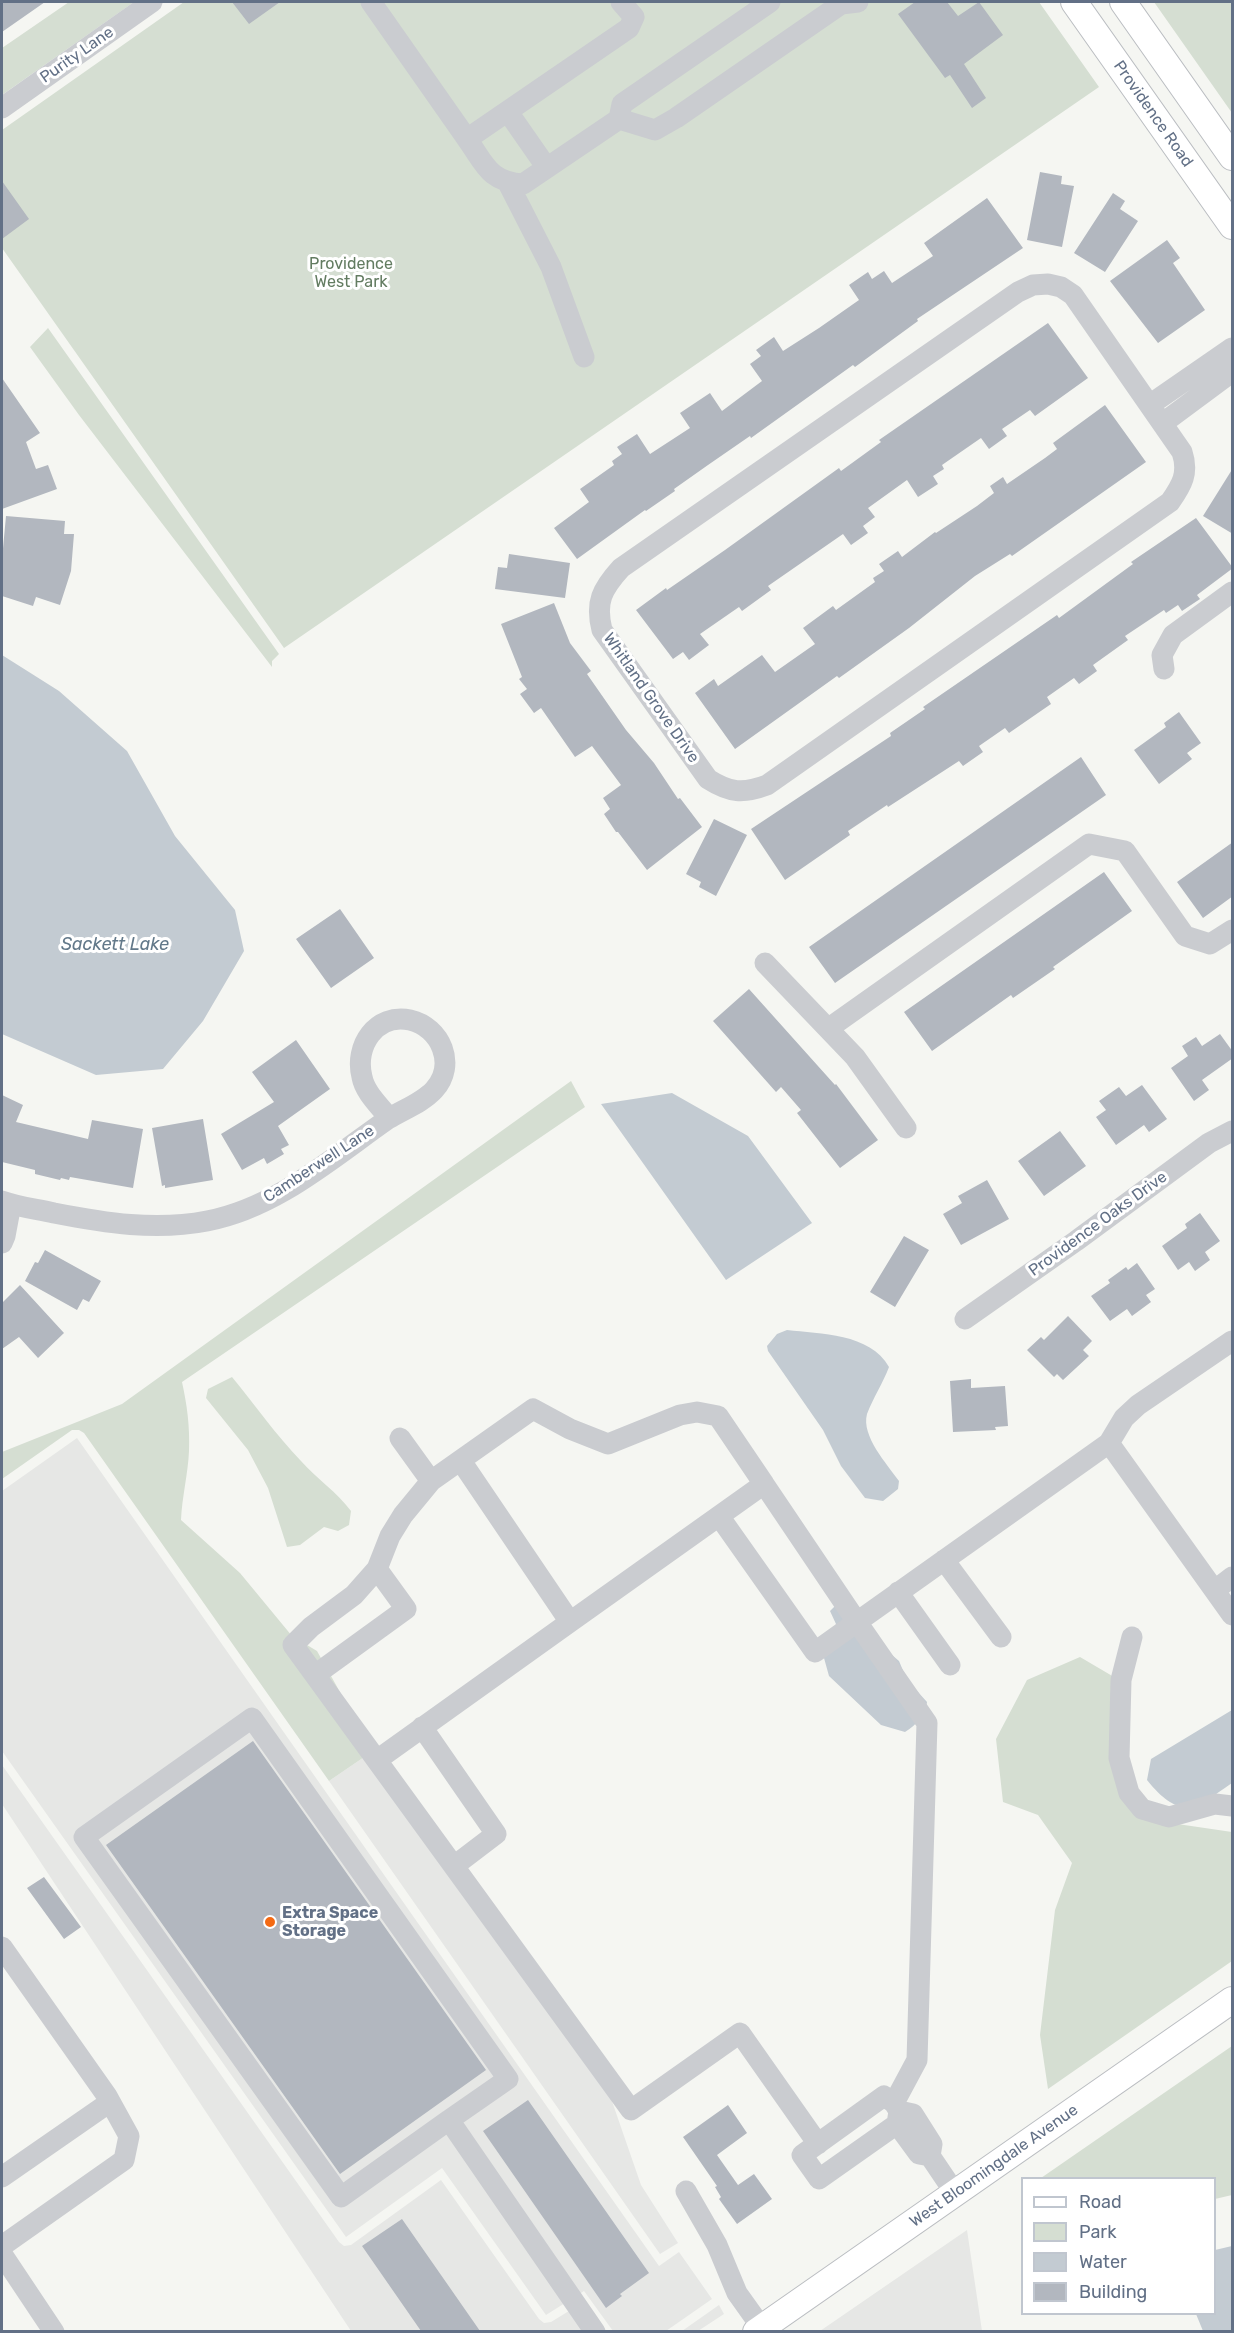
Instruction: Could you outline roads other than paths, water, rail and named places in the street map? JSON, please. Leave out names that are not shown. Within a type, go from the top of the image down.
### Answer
[{"type":"main road","name":"Providence Road","points":[[1074,2],[1233,226]]},
{"type":"main road","points":[[1123,2],[1233,158]]},
{"type":"main road","name":"West Bloomingdale Avenue","points":[[759,2330],[1233,2000]]},
{"type":"street","name":"Purity Lane","points":[[2,108],[152,2]]},
{"type":"street","points":[[370,2],[494,177],[507,183],[523,184],[619,119],[622,104],[770,2]]},
{"type":"street","points":[[467,139],[629,28],[634,17],[621,2]]},
{"type":"street","points":[[619,119],[655,130],[676,118],[841,4],[858,2]]},
{"type":"street","points":[[508,112],[547,168]]},
{"type":"street","points":[[507,183],[551,267],[584,357]]},
{"type":"street","name":"Whitland Grove Drive","points":[[1033,285],[1061,286],[1074,295],[1163,423],[1182,452],[1186,464],[1185,476],[1180,489],[1170,502],[767,785],[752,790],[737,791],[721,788],[708,779],[602,630],[598,614],[601,597],[608,582],[621,568],[1008,298],[1033,285]]},
{"type":"street","points":[[1151,404],[1233,348]]},
{"type":"street","points":[[1163,423],[1233,372]]},
{"type":"street","points":[[1164,669],[1162,655],[1173,635],[1233,592]]},
{"type":"street","points":[[829,1028],[1089,844],[1125,851],[1185,936],[1210,944],[1233,930]]},
{"type":"street","points":[[765,963],[855,1057],[906,1128]]},
{"type":"street","name":"Camberwell Lane","points":[[6,1203],[108,1224],[147,1226],[209,1221],[241,1211],[276,1196],[389,1118],[433,1091],[441,1080],[445,1067],[445,1055],[440,1039],[421,1023],[395,1019],[381,1024],[371,1032],[363,1045],[360,1062],[362,1078],[367,1089],[389,1118]]},
{"type":"street","name":"Providence Oaks Drive","points":[[965,1320],[1209,1143],[1233,1131]]},
{"type":"street","points":[[2,1243],[6,1236],[6,1203]]},
{"type":"street","points":[[719,1516],[815,1652],[1109,1443],[1124,1418],[1233,1341]]},
{"type":"street","points":[[818,2144],[740,2033],[632,2110],[293,1645],[310,1627],[354,1594],[377,1569],[390,1536],[403,1515],[431,1481],[533,1409],[570,1429],[608,1444],[680,1415],[697,1412],[718,1416],[856,1622],[927,1723],[916,2060],[897,2112],[819,2179],[802,2155],[818,2144],[884,2096],[897,2112],[913,2114],[932,2144],[930,2156],[955,2193]]},
{"type":"street","points":[[400,1438],[431,1481]]},
{"type":"street","points":[[1109,1443],[1233,1615]]},
{"type":"street","points":[[461,1461],[570,1622]]},
{"type":"street","points":[[377,1760],[764,1484]]},
{"type":"street","points":[[944,1560],[1001,1637]]},
{"type":"street","points":[[315,1675],[406,1609],[377,1569]]},
{"type":"street","points":[[1215,1590],[1233,1578]]},
{"type":"street","points":[[898,1592],[950,1665]]},
{"type":"street","points":[[1132,1637],[1121,1680],[1119,1758],[1129,1793],[1142,1809],[1169,1817],[1215,1804],[1233,1806]]},
{"type":"street","points":[[252,1718],[508,2079],[449,2120],[341,2196],[84,1837],[252,1718]]},
{"type":"street","points":[[422,1727],[496,1834],[454,1866]]},
{"type":"street","points":[[2,1947],[110,2102],[129,2136],[124,2160],[2,2246]]},
{"type":"street","points":[[2,2177],[110,2102]]},
{"type":"street","points":[[449,2120],[595,2331]]},
{"type":"street","points":[[686,2191],[717,2245],[737,2293],[759,2330]]},
{"type":"street","points":[[2,2254],[54,2331]]},
{"type":"water","name":"Sackett Lake","points":[[2,655],[59,691],[127,751],[175,836],[235,910],[244,951],[203,1021],[163,1069],[96,1075],[2,1034]]},
{"type":"water","points":[[672,1093],[748,1136],[812,1223],[726,1280],[601,1104]]},
{"type":"water","points":[[787,1330],[829,1334],[857,1341],[870,1347],[889,1367],[869,1408],[866,1422],[876,1449],[899,1481],[898,1489],[883,1501],[865,1498],[841,1466],[823,1430],[768,1351],[767,1346],[777,1334]]},
{"type":"water","points":[[835,1606],[899,1661],[907,1680],[927,1702],[920,1719],[905,1732],[881,1725],[829,1676],[824,1658],[836,1624],[830,1611]]},
{"type":"water","points":[[1232,1710],[1232,1783],[1208,1799],[1188,1807],[1169,1801],[1147,1780],[1151,1759]]},
{"type":"water","points":[[1232,2246],[1232,2331],[1203,2331],[1196,2315],[1216,2315],[1216,2250]]},
{"type":"place","name":"Extra Space Storage","points":[[270,1922]]},
{"type":"park label","name":"Providence West Park","points":[[351,273]]}]
